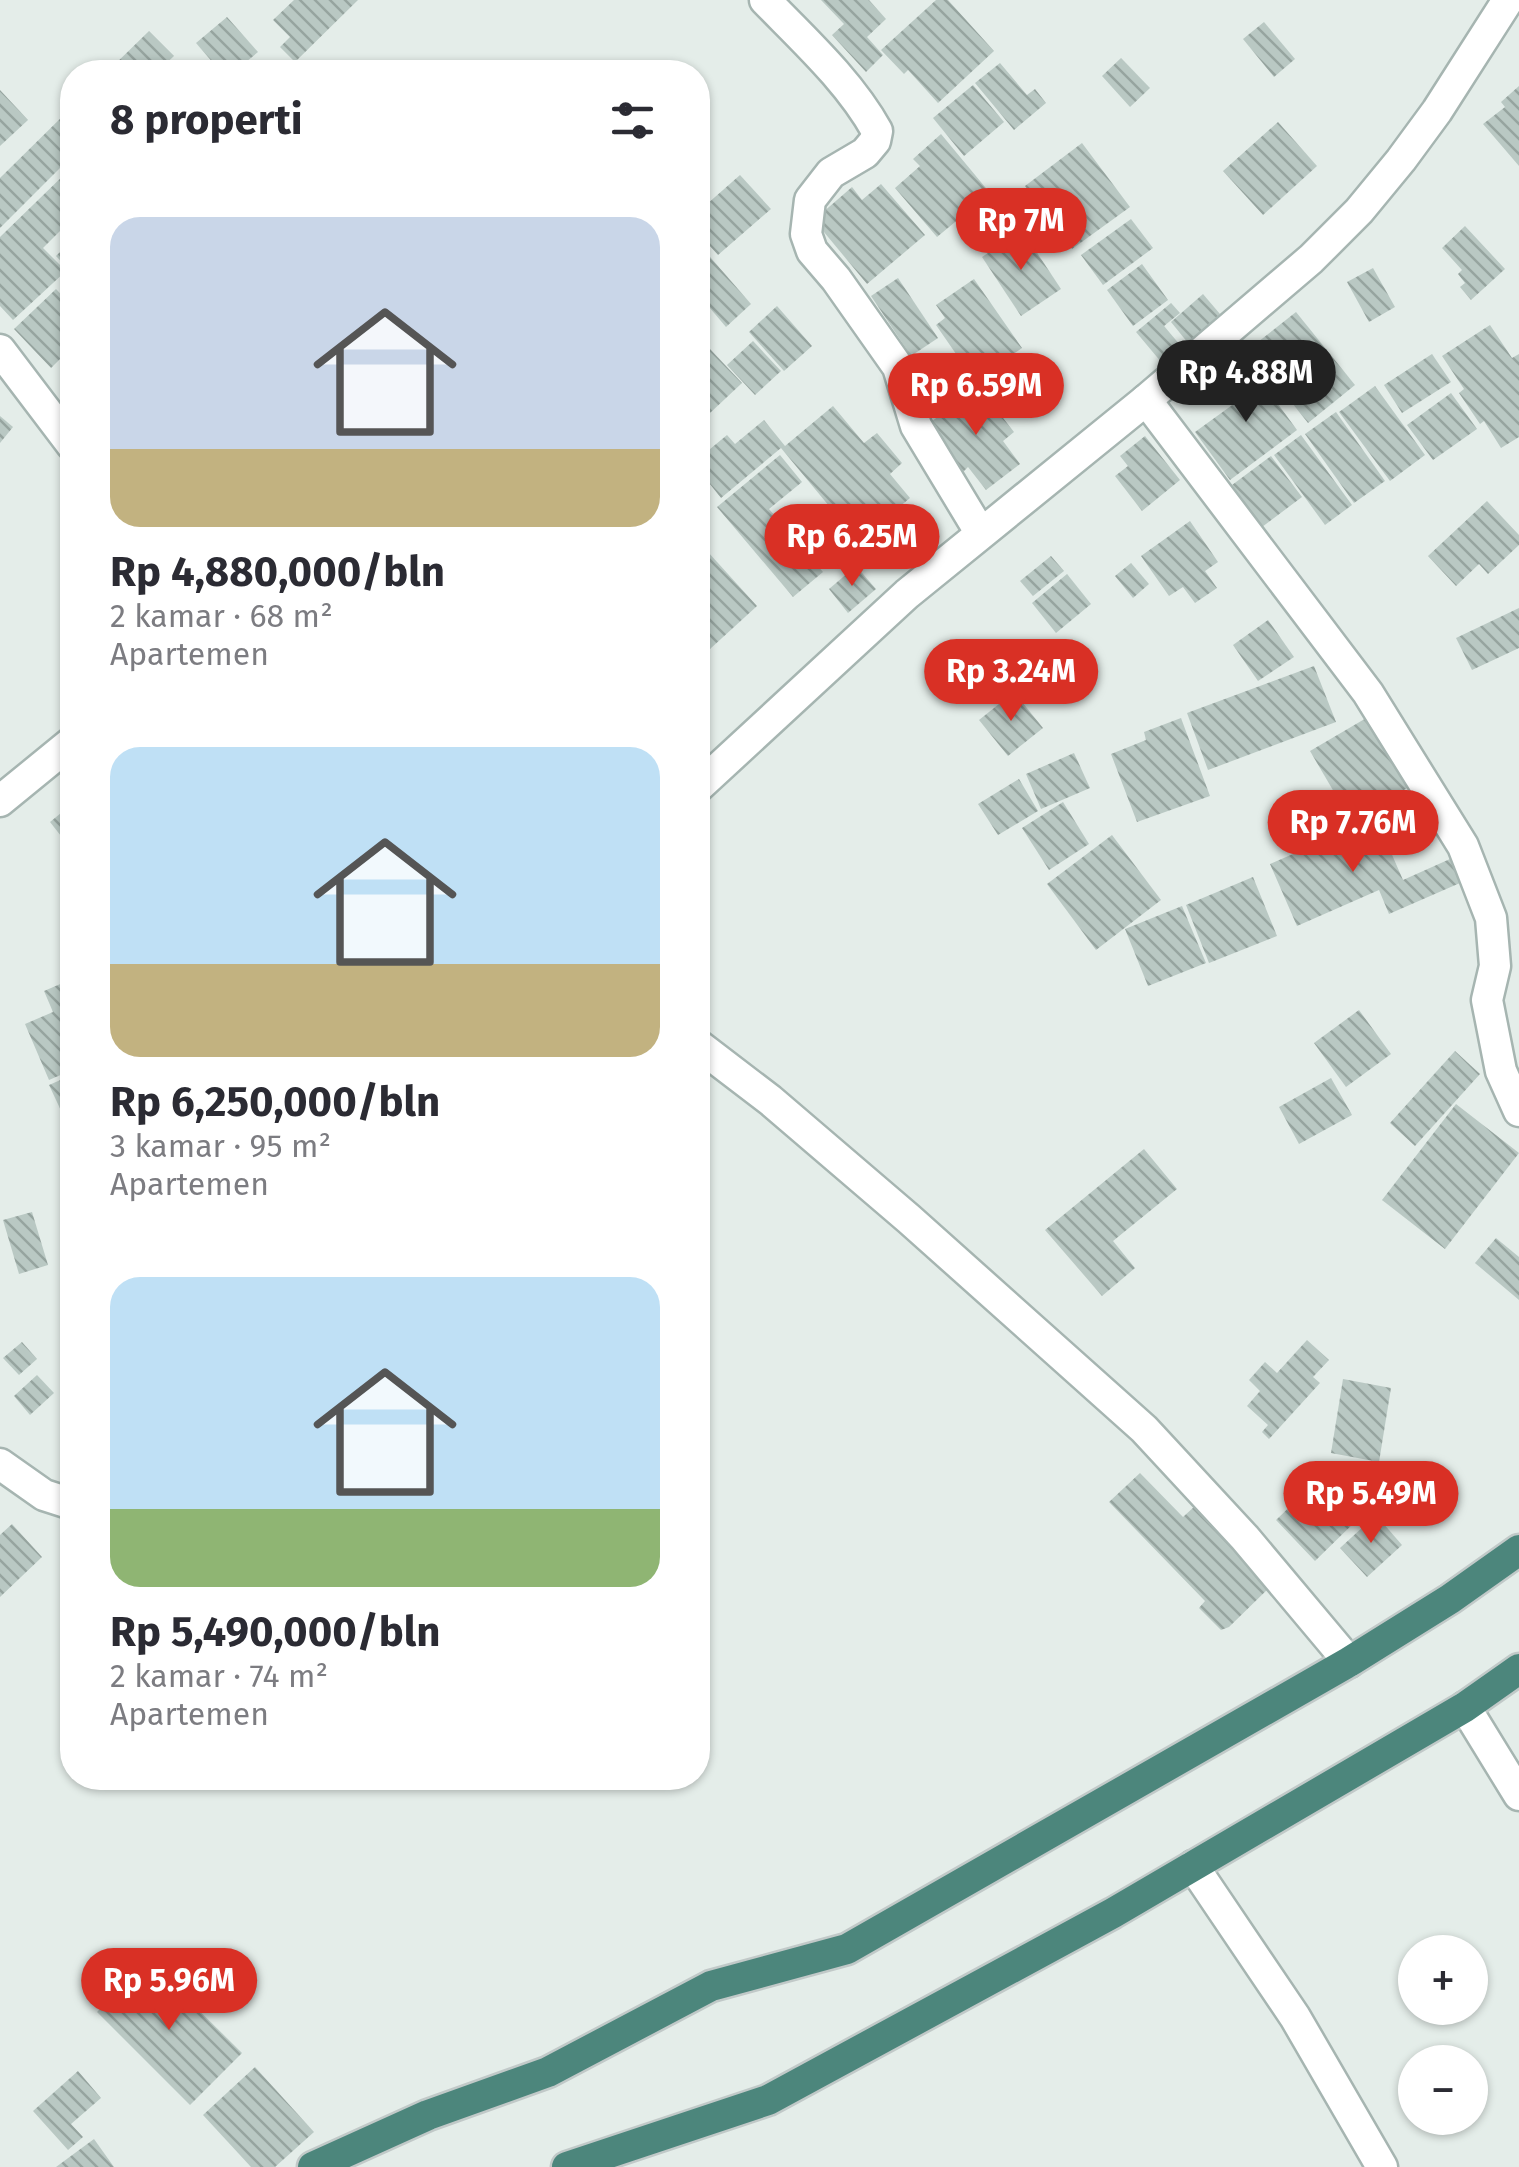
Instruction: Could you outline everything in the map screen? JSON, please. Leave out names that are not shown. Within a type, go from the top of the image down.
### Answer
[{"type":"highway","points":[[313,2167],[428,2116],[548,2072],[711,1986],[847,1950],[1349,1662],[1519,1550]]},
{"type":"highway","points":[[567,2167],[768,2100],[1114,1913],[1466,1706],[1519,1669]]},
{"type":"street","points":[[766,0],[818,54],[877,131],[875,141],[865,153],[830,173],[810,200],[806,234],[812,251],[898,367],[916,426],[980,532]]},
{"type":"street","points":[[710,775],[907,594],[1146,400],[1311,259],[1358,211],[1437,111],[1508,0]]},
{"type":"street","points":[[0,350],[60,429]]},
{"type":"street","points":[[1146,400],[1368,693],[1463,846],[1492,918],[1495,966],[1487,1000],[1501,1071],[1519,1111]]},
{"type":"street","points":[[0,800],[60,752]]},
{"type":"street","points":[[710,1054],[895,1207],[1144,1429],[1245,1538],[1349,1662]]},
{"type":"street","points":[[0,1464],[44,1495],[60,1500]]},
{"type":"street","points":[[1466,1706],[1519,1795]]},
{"type":"street","points":[[1193,1866],[1295,2017],[1382,2167]]},
{"type":"building","points":[[294,0],[358,0],[297,60],[280,47],[290,37],[273,20]]},
{"type":"building","points":[[821,0],[869,0],[886,19],[867,37],[883,55],[866,72],[832,35],[844,24]]},
{"type":"building","points":[[936,0],[948,0],[994,51],[938,103],[908,70],[904,74],[881,50]]},
{"type":"building","points":[[227,17],[258,52],[248,60],[211,60],[196,43]]},
{"type":"building","points":[[1264,22],[1295,59],[1274,77],[1243,39]]},
{"type":"building","points":[[149,31],[174,56],[170,60],[119,60]]},
{"type":"building","points":[[1121,58],[1150,88],[1130,107],[1102,76]]},
{"type":"building","points":[[1000,63],[1027,95],[1035,89],[1046,103],[1014,130],[975,83]]},
{"type":"building","points":[[973,85],[1004,122],[964,156],[933,118]]},
{"type":"building","points":[[1519,86],[1519,166],[1483,124],[1505,107],[1501,102]]},
{"type":"building","points":[[0,90],[28,120],[0,146]]},
{"type":"building","points":[[60,119],[60,168],[0,228],[0,178]]},
{"type":"building","points":[[1278,122],[1317,166],[1263,215],[1223,171]]},
{"type":"building","points":[[941,134],[990,193],[937,237],[895,188],[920,166],[913,159]]},
{"type":"building","points":[[1082,143],[1130,207],[1072,249],[1025,186]]},
{"type":"building","points":[[740,175],[771,209],[718,255],[710,246],[710,201]]},
{"type":"building","points":[[60,179],[60,231],[43,248],[60,265],[60,277],[13,320],[0,306],[0,237]]},
{"type":"building","points":[[881,184],[925,235],[867,284],[814,220],[852,187],[862,200]]},
{"type":"building","points":[[1131,219],[1153,248],[1103,285],[1081,255]]},
{"type":"building","points":[[1465,226],[1505,269],[1471,300],[1460,287],[1465,283],[1458,274],[1462,270],[1442,248]]},
{"type":"building","points":[[1022,230],[1061,289],[1021,316],[982,257]]},
{"type":"building","points":[[710,257],[751,304],[726,327],[710,308]]},
{"type":"building","points":[[1142,264],[1168,300],[1133,326],[1107,290]]},
{"type":"building","points":[[1373,268],[1395,307],[1369,322],[1347,282]]},
{"type":"building","points":[[898,278],[938,338],[911,356],[871,296]]},
{"type":"building","points":[[974,279],[1022,348],[989,371],[977,354],[963,364],[936,325],[945,318],[936,305]]},
{"type":"building","points":[[56,289],[60,293],[60,359],[51,368],[14,329]]},
{"type":"building","points":[[1203,294],[1220,314],[1188,343],[1171,322]]},
{"type":"building","points":[[1171,303],[1180,313],[1164,326],[1186,352],[1167,369],[1136,332]]},
{"type":"building","points":[[777,306],[812,346],[784,371],[749,332]]},
{"type":"building","points":[[1296,312],[1355,385],[1308,423],[1249,349]]},
{"type":"building","points":[[1490,325],[1512,358],[1519,354],[1519,437],[1501,448],[1459,393],[1464,389],[1442,356]]},
{"type":"building","points":[[753,341],[781,371],[755,395],[727,365]]},
{"type":"building","points":[[710,349],[742,383],[710,413]]},
{"type":"building","points":[[1432,354],[1451,382],[1402,413],[1384,385]]},
{"type":"building","points":[[1248,363],[1297,430],[1230,480],[1195,432],[1242,398],[1227,378]]},
{"type":"building","points":[[978,386],[1014,432],[1003,441],[1020,464],[986,490],[968,467],[963,472],[927,425]]},
{"type":"building","points":[[1375,386],[1425,455],[1390,481],[1339,412]]},
{"type":"building","points":[[1451,393],[1477,429],[1433,460],[1407,425]]},
{"type":"building","points":[[833,406],[864,443],[877,433],[902,463],[890,474],[910,498],[858,541],[781,448],[721,498],[710,484],[710,449],[727,435],[735,444],[764,420],[785,446]]},
{"type":"building","points":[[1336,412],[1385,481],[1354,503],[1305,434]]},
{"type":"building","points":[[0,416],[13,427],[0,443]]},
{"type":"building","points":[[1301,435],[1352,505],[1325,525],[1274,455]]},
{"type":"building","points":[[1145,436],[1180,480],[1142,511],[1115,476],[1128,466],[1120,456]]},
{"type":"building","points":[[780,455],[802,482],[769,509],[823,572],[793,597],[717,507]]},
{"type":"building","points":[[1271,456],[1302,497],[1262,527],[1232,485]]},
{"type":"building","points":[[1487,501],[1519,535],[1519,545],[1488,574],[1479,564],[1456,586],[1428,556]]},
{"type":"building","points":[[1190,521],[1218,562],[1205,571],[1217,588],[1195,603],[1183,587],[1169,596],[1141,556]]},
{"type":"building","points":[[710,554],[757,606],[710,649]]},
{"type":"building","points":[[1051,556],[1064,571],[1033,596],[1020,581]]},
{"type":"building","points":[[1131,563],[1149,584],[1133,598],[1115,576]]},
{"type":"building","points":[[856,566],[876,589],[848,613],[829,589]]},
{"type":"building","points":[[1067,574],[1091,604],[1056,633],[1032,603]]},
{"type":"building","points":[[1519,608],[1519,648],[1472,670],[1456,638]]},
{"type":"building","points":[[1268,620],[1294,657],[1258,681],[1233,645]]},
{"type":"building","points":[[1314,666],[1336,722],[1208,770],[1187,713]]},
{"type":"building","points":[[1014,692],[1043,728],[1008,756],[979,720]]},
{"type":"building","points":[[1368,717],[1409,787],[1351,821],[1310,751]]},
{"type":"building","points":[[1181,718],[1210,796],[1137,822],[1111,754],[1146,740],[1144,732]]},
{"type":"building","points":[[1074,753],[1090,788],[1041,809],[1026,774]]},
{"type":"building","points":[[1019,779],[1038,811],[998,835],[978,804]]},
{"type":"building","points":[[1063,802],[1089,844],[1049,870],[1022,828]]},
{"type":"building","points":[[60,814],[60,835],[50,822]]},
{"type":"building","points":[[1376,818],[1403,880],[1450,859],[1460,883],[1389,914],[1379,890],[1297,926],[1270,864]]},
{"type":"building","points":[[1112,835],[1161,900],[1096,950],[1047,884]]},
{"type":"building","points":[[1253,877],[1277,936],[1209,963],[1186,905]]},
{"type":"building","points":[[1182,906],[1206,963],[1148,986],[1125,929]]},
{"type":"building","points":[[60,984],[60,1075],[49,1080],[25,1024],[53,1012],[44,991]]},
{"type":"building","points":[[1359,1010],[1391,1054],[1346,1087],[1314,1043]]},
{"type":"building","points":[[1455,1051],[1480,1074],[1415,1146],[1390,1123]]},
{"type":"building","points":[[1331,1078],[1352,1115],[1299,1144],[1279,1107]]},
{"type":"building","points":[[60,1080],[60,1108],[49,1085]]},
{"type":"building","points":[[1456,1104],[1519,1153],[1445,1249],[1382,1200]]},
{"type":"building","points":[[1144,1149],[1177,1189],[1113,1241],[1135,1268],[1102,1296],[1045,1230]]},
{"type":"building","points":[[32,1212],[48,1265],[19,1274],[3,1220]]},
{"type":"building","points":[[1496,1238],[1519,1257],[1519,1300],[1475,1263]]},
{"type":"building","points":[[1307,1340],[1329,1360],[1313,1377],[1320,1383],[1269,1439],[1262,1432],[1268,1425],[1247,1406],[1260,1391],[1249,1380],[1265,1362],[1277,1373]]},
{"type":"building","points":[[22,1342],[37,1359],[19,1375],[3,1358]]},
{"type":"building","points":[[37,1375],[54,1393],[30,1415],[14,1396]]},
{"type":"building","points":[[1343,1379],[1391,1388],[1379,1462],[1331,1453]]},
{"type":"building","points":[[1140,1473],[1183,1517],[1195,1506],[1271,1586],[1229,1627],[1221,1630],[1199,1608],[1205,1601],[1109,1502]]},
{"type":"building","points":[[1338,1492],[1361,1516],[1315,1561],[1276,1520],[1304,1493],[1320,1510]]},
{"type":"building","points":[[1376,1515],[1402,1545],[1367,1577],[1340,1548]]},
{"type":"building","points":[[12,1524],[42,1557],[0,1597],[0,1535]]},
{"type":"building","points":[[148,1960],[242,2053],[190,2105],[97,2012]]},
{"type":"building","points":[[255,2067],[314,2132],[275,2167],[251,2167],[203,2115]]},
{"type":"building","points":[[78,2071],[101,2098],[71,2124],[83,2137],[68,2150],[33,2111]]},
{"type":"building","points":[[94,2139],[114,2167],[56,2167]]}]
